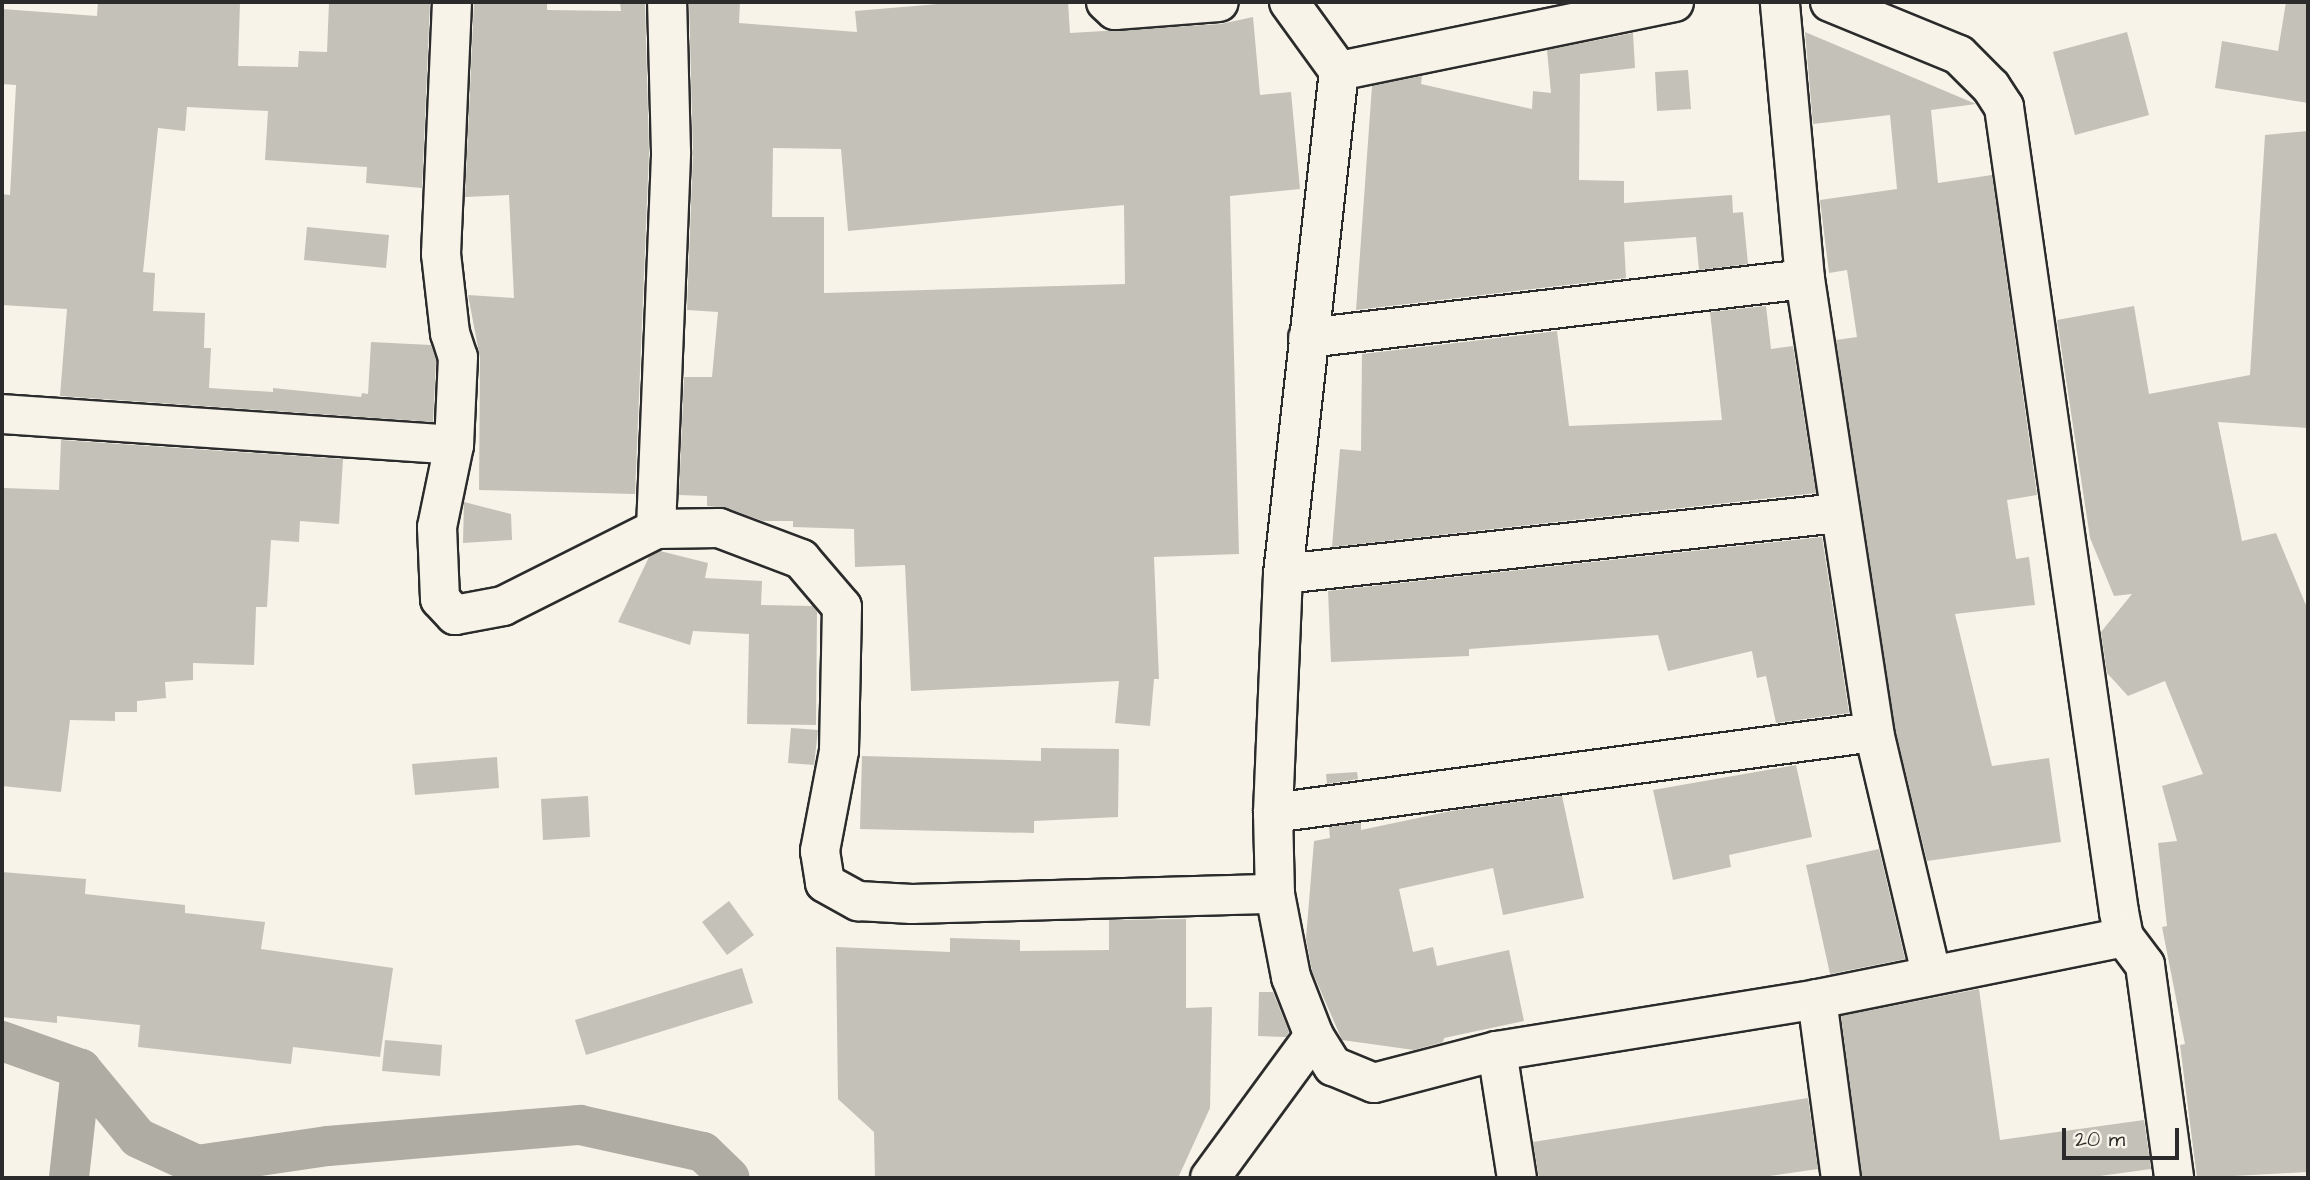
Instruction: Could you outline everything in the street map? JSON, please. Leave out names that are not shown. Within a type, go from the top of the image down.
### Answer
[{"type":"street","points":[[452,2],[441,254],[450,333],[458,357],[454,445],[438,527],[440,599],[455,615],[503,606],[656,529],[719,528],[801,559],[842,607],[839,751],[820,851],[825,883],[858,901],[912,904],[1275,894]]},
{"type":"street","points":[[656,529],[671,152],[667,2]]},
{"type":"street","points":[[1106,2],[1115,10],[1219,2]]},
{"type":"street","points":[[1289,2],[1339,72],[1283,574],[1273,813],[1275,894],[1291,977],[1314,1036],[1333,1066],[1374,1083],[1497,1051],[1817,999],[1931,973],[2124,937]]},
{"type":"street","points":[[1339,72],[1674,2]]},
{"type":"street","points":[[1780,2],[1805,279],[1838,513],[1874,732],[1931,973]]},
{"type":"street","points":[[1830,2],[1959,55],[2004,107],[2124,937],[2145,965],[2174,1178]]},
{"type":"street","points":[[1308,338],[1805,279]]},
{"type":"street","points":[[2,414],[454,445]]},
{"type":"street","points":[[1283,574],[1838,513]]},
{"type":"street","points":[[1273,813],[1874,732]]},
{"type":"street","points":[[1817,999],[1841,1178]]},
{"type":"street","points":[[1210,1178],[1314,1036]]},
{"type":"street","points":[[1497,1051],[1517,1178]]},
{"type":"building","points":[[98,2],[240,2],[238,66],[298,67],[299,51],[327,52],[329,2],[430,2],[422,188],[366,183],[367,167],[265,160],[268,111],[187,107],[185,131],[158,128],[143,272],[155,273],[153,311],[205,313],[204,348],[211,348],[209,388],[273,392],[273,388],[361,397],[362,393],[368,394],[371,342],[431,345],[436,360],[433,422],[60,396],[67,309],[2,305],[2,194],[10,195],[16,85],[2,84],[2,9],[97,16]]},
{"type":"building","points":[[474,2],[547,2],[547,10],[621,11],[620,2],[645,2],[649,152],[635,494],[479,490],[480,358],[468,295],[514,298],[509,195],[465,197]]},
{"type":"building","points":[[689,2],[740,2],[739,23],[857,32],[855,11],[962,2],[1068,2],[1070,33],[1221,24],[1253,17],[1260,95],[1291,92],[1300,189],[1230,196],[1239,554],[1154,557],[1159,679],[1154,679],[1150,726],[1115,723],[1119,681],[911,691],[905,565],[855,567],[854,529],[793,527],[793,521],[763,521],[727,508],[707,506],[707,496],[679,495],[684,377],[712,377],[718,312],[687,310],[693,153]],"holes":[[[773,148],[841,149],[848,231],[1124,205],[1125,284],[824,293],[824,217],[772,217]]]},
{"type":"building","points":[[2286,2],[2308,2],[2308,103],[2215,88],[2222,41],[2278,51]]},
{"type":"building","points":[[1805,32],[1976,104],[1931,110],[1938,183],[1992,175],[2037,495],[2007,500],[2016,559],[2029,557],[2035,605],[1955,614],[1992,766],[2049,758],[2061,842],[1927,861],[1895,728],[1836,340],[1857,337],[1847,270],[1829,273],[1820,200],[1897,189],[1890,115],[1813,124]]},
{"type":"building","points":[[2127,32],[2149,115],[2075,135],[2053,52]]},
{"type":"building","points":[[1633,33],[1635,68],[1580,74],[1579,180],[1624,181],[1624,203],[1732,195],[1733,213],[1743,212],[1748,264],[1699,270],[1696,237],[1624,242],[1626,278],[1356,310],[1372,86],[1422,76],[1421,84],[1532,109],[1533,91],[1551,93],[1547,50]]},
{"type":"building","points":[[1688,70],[1691,109],[1657,111],[1655,72]]},
{"type":"building","points":[[2308,131],[2308,428],[2218,422],[2242,541],[2276,533],[2308,610],[2308,1172],[2197,1178],[2180,1045],[2185,1044],[2162,927],[2167,926],[2158,843],[2177,841],[2162,786],[2203,774],[2165,681],[2128,696],[2107,673],[2101,632],[2132,594],[2114,596],[2090,538],[2057,320],[2134,306],[2149,394],[2250,375],[2265,135]]},
{"type":"building","points":[[307,227],[389,235],[386,268],[304,260]]},
{"type":"building","points":[[1766,306],[1771,349],[1793,346],[1816,493],[1332,547],[1340,449],[1361,451],[1362,354],[1557,331],[1569,426],[1722,420],[1710,312]]},
{"type":"building","points":[[61,440],[343,459],[339,524],[300,521],[299,542],[271,540],[267,607],[256,607],[254,665],[193,663],[193,680],[165,682],[166,698],[137,701],[137,712],[115,712],[115,721],[70,720],[61,792],[2,786],[4,488],[59,490]]},
{"type":"building","points":[[464,502],[511,514],[512,540],[463,543]]},
{"type":"building","points":[[1822,537],[1849,713],[1776,723],[1766,676],[1757,678],[1752,651],[1668,671],[1658,635],[1469,649],[1469,656],[1331,662],[1328,591]]},
{"type":"building","points":[[660,551],[708,563],[705,578],[762,581],[761,605],[813,606],[817,612],[816,725],[747,724],[749,634],[693,631],[690,645],[618,622],[649,557]]},
{"type":"building","points":[[791,728],[818,730],[814,765],[788,763]]},
{"type":"building","points":[[1041,748],[1119,749],[1118,817],[1034,821],[1034,833],[860,829],[862,756],[1041,761]]},
{"type":"building","points":[[497,757],[499,788],[415,795],[412,764]]},
{"type":"building","points":[[1796,765],[1812,837],[1729,855],[1731,867],[1673,880],[1653,790]]},
{"type":"building","points":[[1357,772],[1358,779],[1327,784],[1326,774]]},
{"type":"building","points":[[588,796],[590,837],[543,840],[541,799]]},
{"type":"building","points":[[1562,796],[1584,898],[1503,915],[1493,868],[1399,889],[1413,952],[1433,947],[1437,966],[1509,950],[1524,1021],[1444,1038],[1443,1042],[1414,1050],[1342,1040],[1312,971],[1306,938],[1314,841],[1330,838],[1329,827],[1361,823],[1361,830],[1451,811]]},
{"type":"building","points":[[1879,849],[1905,959],[1830,974],[1806,865]]},
{"type":"building","points":[[2,872],[86,879],[85,894],[185,905],[185,913],[265,922],[261,949],[393,968],[380,1057],[293,1047],[291,1064],[138,1047],[140,1025],[57,1016],[57,1023],[2,1017]]},
{"type":"building","points":[[729,901],[754,935],[727,955],[702,922]]},
{"type":"building","points":[[1186,919],[1186,1008],[1212,1007],[1210,1108],[1178,1178],[875,1178],[874,1132],[838,1099],[836,947],[950,952],[950,938],[1020,940],[1020,951],[1109,950],[1109,920]]},
{"type":"building","points":[[742,968],[753,1003],[586,1055],[575,1020]]},
{"type":"building","points":[[1979,989],[2000,1140],[2144,1120],[2151,1169],[2085,1178],[1862,1178],[1841,1016]]},
{"type":"building","points":[[1259,992],[1273,992],[1289,1032],[1286,1037],[1258,1036]]},
{"type":"building","points":[[385,1040],[442,1045],[440,1076],[382,1071]]},
{"type":"building","points":[[1808,1098],[1818,1169],[1755,1178],[1539,1178],[1533,1142]]},
{"type":"waterway","points":[[2,1041],[81,1069],[69,1178]]},
{"type":"waterway","points":[[81,1069],[138,1138],[197,1165],[328,1146],[580,1125],[703,1152],[730,1178]]}]
